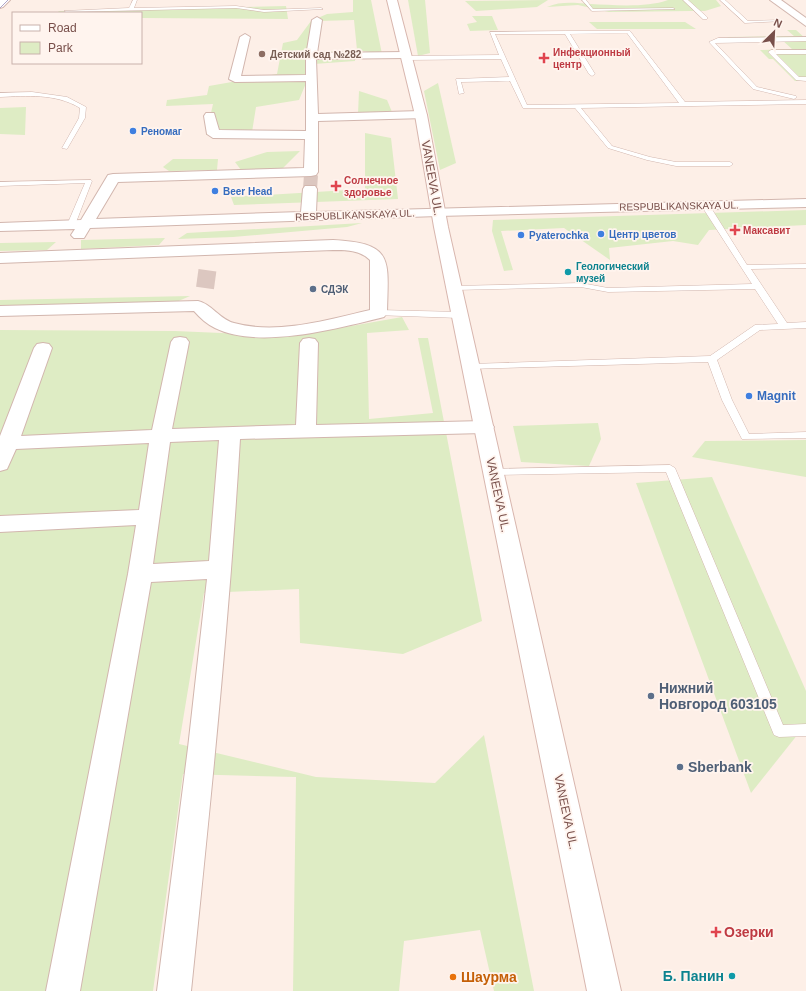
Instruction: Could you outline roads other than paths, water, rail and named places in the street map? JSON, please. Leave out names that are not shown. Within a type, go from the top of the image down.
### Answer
[{"type":"street","points":[[0,5],[5,0]]},
{"type":"street","name":"VANEEVA UL.","points":[[392,0],[421,115],[438,212],[604,991]]},
{"type":"street","points":[[775,0],[806,23]]},
{"type":"street","points":[[308,217],[312,135],[311,56],[319,14]]},
{"type":"street","points":[[246,37],[235,79],[311,78]]},
{"type":"street","points":[[311,56],[405,56]]},
{"type":"street","points":[[312,118],[421,115]]},
{"type":"street","points":[[210,116],[213,134],[312,135]]},
{"type":"street","points":[[71,255],[85,225],[113,178],[311,179]]},
{"type":"street","name":"RESPUBLIKANSKAYA UL.","points":[[0,227],[438,212],[806,203]]},
{"type":"street","points":[[208,266],[213,250],[212,234],[214,220]]},
{"type":"street","points":[[0,258],[333,245],[366,249],[378,259],[379,286],[378,313],[307,328],[267,331],[230,328],[210,318],[202,299],[0,311]]},
{"type":"street","points":[[62,991],[140,574],[161,435],[180,342]]},
{"type":"street","points":[[306,431],[309,343]]},
{"type":"street","points":[[0,464],[42,348]]},
{"type":"street","points":[[7,443],[161,435],[484,427]]},
{"type":"street","points":[[174,991],[202,748],[220,569],[230,433]]},
{"type":"street","points":[[0,524],[148,517]]},
{"type":"street","points":[[140,574],[220,569]]},
{"type":"lane","points":[[131,9],[135,0]]},
{"type":"lane","points":[[230,7],[232,0]]},
{"type":"lane","points":[[584,0],[592,10],[673,9]]},
{"type":"lane","points":[[685,0],[705,18]]},
{"type":"lane","points":[[722,0],[747,22],[781,21]]},
{"type":"lane","points":[[66,11],[230,7],[264,11],[319,14]]},
{"type":"lane","points":[[566,32],[592,74]]},
{"type":"lane","points":[[683,104],[628,32],[492,33],[511,79],[525,107],[806,102]]},
{"type":"lane","points":[[806,39],[718,40],[712,42],[755,88],[789,97],[806,97]]},
{"type":"lane","points":[[806,52],[771,52],[798,79],[806,79]]},
{"type":"lane","points":[[405,56],[502,57]]},
{"type":"lane","points":[[461,92],[458,80],[511,79]]},
{"type":"lane","points":[[0,95],[27,94],[59,97],[73,100],[83,107],[82,118],[65,148]]},
{"type":"lane","points":[[577,106],[610,147],[649,159],[676,164],[730,164]]},
{"type":"lane","points":[[0,184],[89,181],[71,225]]},
{"type":"lane","points":[[705,205],[784,326]]},
{"type":"lane","points":[[745,267],[806,266]]},
{"type":"lane","points":[[454,288],[581,285],[608,290],[758,286]]},
{"type":"lane","points":[[378,313],[460,315]]},
{"type":"lane","points":[[471,367],[712,359],[758,327],[806,325]]},
{"type":"lane","points":[[712,359],[727,400],[746,437],[804,438]]},
{"type":"lane","points":[[493,472],[670,468],[779,730],[806,730]]},
{"type":"tunnel","points":[[310,189],[311,175]]},
{"type":"tunnel","points":[[205,288],[208,266]]},
{"type":"tram line","points":[[0,8],[8,0]]},
{"type":"place","name":"Детский сад №282","points":[[262,54]]},
{"type":"place","name":"Инфекционный центр","points":[[544,58]]},
{"type":"place","name":"Реномаг","points":[[133,131]]},
{"type":"place","name":"Солнечное здоровье","points":[[336,186]]},
{"type":"place","name":"Beer Head","points":[[215,191]]},
{"type":"place","name":"Максавит","points":[[735,230]]},
{"type":"place","name":"Центр цветов","points":[[601,234]]},
{"type":"place","name":"Pyaterochka","points":[[521,235]]},
{"type":"place","name":"Геологический музей","points":[[568,272]]},
{"type":"place","name":"СДЭК","points":[[313,289]]},
{"type":"place","name":"Magnit","points":[[749,396]]},
{"type":"place","name":"Нижний Новгород 603105","points":[[651,696]]},
{"type":"place","name":"Sberbank","points":[[680,767]]},
{"type":"place","name":"Озерки","points":[[716,932]]},
{"type":"place","name":"Б. Панин","points":[[732,976]]},
{"type":"place","name":"Шаурма","points":[[453,977]]}]
